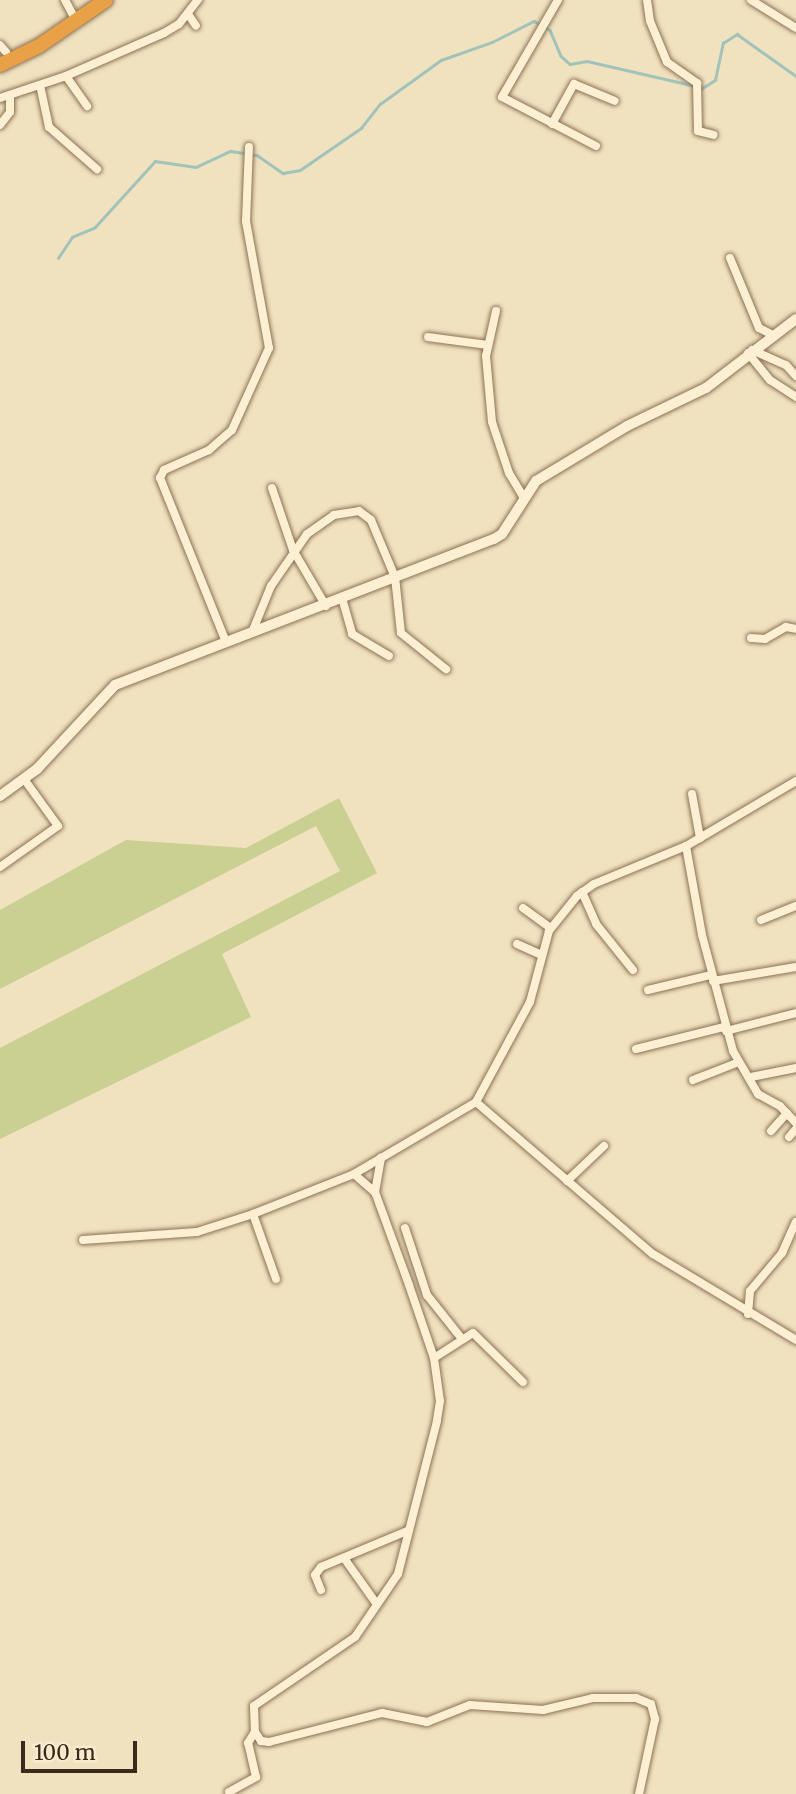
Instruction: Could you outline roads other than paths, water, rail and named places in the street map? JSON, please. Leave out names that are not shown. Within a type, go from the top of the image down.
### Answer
[{"type":"highway","points":[[1,54],[73,15],[93,0]]},
{"type":"highway","points":[[1,54],[39,46],[106,0]]},
{"type":"street","points":[[65,0],[73,15]]},
{"type":"street","points":[[0,98],[66,76],[164,33],[188,14],[198,0]]},
{"type":"street","points":[[558,0],[502,97],[596,146]]},
{"type":"street","points":[[647,0],[650,21],[667,62],[697,89],[697,129],[714,135]]},
{"type":"street","points":[[751,0],[796,28]]},
{"type":"street","points":[[188,14],[196,26]]},
{"type":"street","points":[[66,76],[87,106]]},
{"type":"street","points":[[552,124],[574,84],[615,101]]},
{"type":"street","points":[[40,85],[50,127],[97,169]]},
{"type":"street","points":[[0,125],[10,112],[10,95]]},
{"type":"street","points":[[226,642],[160,478],[164,470],[209,450],[232,430],[269,348],[246,220],[249,147]]},
{"type":"street","points":[[730,258],[759,328],[771,334]]},
{"type":"street","points":[[496,311],[487,345],[492,422],[509,472],[523,496]]},
{"type":"street","points":[[0,796],[24,779],[103,692],[253,630],[326,606],[494,540],[502,534],[523,496],[536,481],[627,426],[706,388],[771,334],[796,319]]},
{"type":"street","points":[[428,337],[487,345]]},
{"type":"street","points":[[750,352],[786,365],[796,376]]},
{"type":"street","points":[[750,352],[770,380],[796,397]]},
{"type":"street","points":[[272,488],[293,550],[326,606]]},
{"type":"street","points":[[253,630],[271,586],[293,550],[326,519],[350,510],[364,512],[395,577],[401,633],[446,669]]},
{"type":"street","points":[[342,598],[352,634],[389,656]]},
{"type":"street","points":[[751,638],[765,639],[786,627],[796,629]]},
{"type":"street","points":[[0,867],[58,826],[24,779]]},
{"type":"street","points":[[83,1240],[197,1232],[253,1214],[354,1174],[476,1102],[530,1002],[551,928],[582,892],[686,846],[796,784]]},
{"type":"street","points":[[692,794],[700,838]]},
{"type":"street","points":[[686,846],[725,1029],[739,1062],[751,1077],[760,1096],[787,1113],[796,1123]]},
{"type":"street","points":[[582,892],[596,923],[633,970]]},
{"type":"street","points":[[761,920],[796,906]]},
{"type":"street","points":[[523,908],[551,928]]},
{"type":"street","points":[[517,944],[542,955]]},
{"type":"street","points":[[648,990],[796,967]]},
{"type":"street","points":[[636,1049],[796,1013]]},
{"type":"street","points":[[693,1080],[739,1062]]},
{"type":"street","points":[[751,1077],[796,1068]]},
{"type":"street","points":[[476,1102],[653,1254],[748,1314],[796,1340]]},
{"type":"street","points":[[771,1131],[787,1113]]},
{"type":"street","points":[[789,1137],[796,1129]]},
{"type":"street","points":[[567,1181],[604,1146]]},
{"type":"street","points":[[375,1192],[381,1158]]},
{"type":"street","points":[[229,1792],[256,1777],[248,1743],[255,1732],[252,1714],[257,1704],[355,1637],[402,1565],[407,1531],[438,1422],[440,1386],[434,1358],[410,1285],[375,1192],[354,1174]]},
{"type":"street","points":[[253,1214],[276,1279]]},
{"type":"street","points":[[748,1314],[751,1290],[782,1252],[796,1222]]},
{"type":"street","points":[[405,1227],[422,1280],[437,1311],[462,1339]]},
{"type":"street","points":[[410,1285],[422,1280]]},
{"type":"street","points":[[434,1358],[469,1333],[477,1335],[523,1382]]},
{"type":"street","points":[[321,1590],[316,1571],[407,1531]]},
{"type":"street","points":[[344,1558],[376,1603]]},
{"type":"street","points":[[255,1732],[269,1742],[382,1713],[427,1722],[470,1705],[543,1710],[593,1698],[636,1698],[651,1704],[655,1719],[639,1794]]},
{"type":"waterway","points":[[58,258],[72,237],[95,227],[155,161],[196,167],[231,151],[257,155],[283,173],[300,170],[361,128],[380,104],[441,60],[492,42],[534,21],[550,30],[561,56],[570,64],[587,61],[695,86]]},
{"type":"waterway","points":[[701,89],[715,80],[723,43],[737,34],[796,76]]}]
